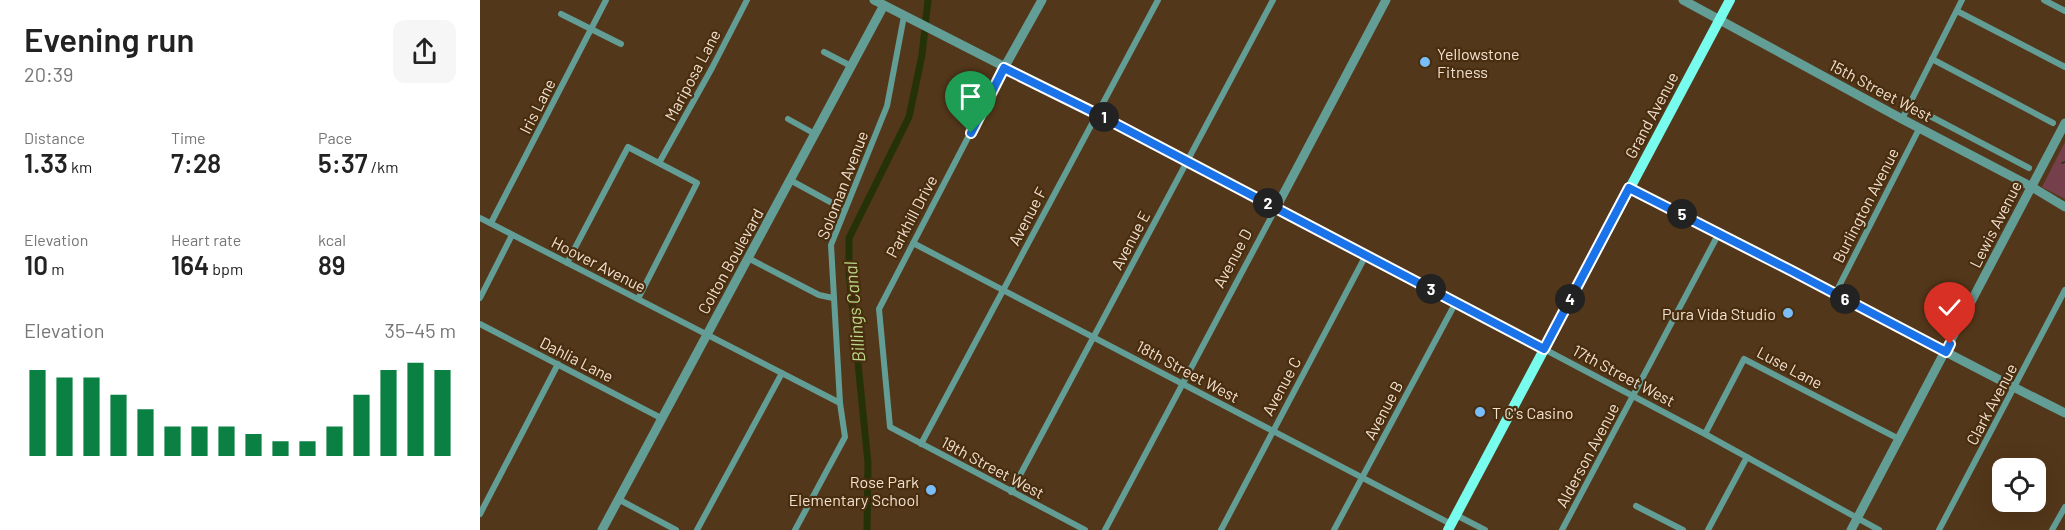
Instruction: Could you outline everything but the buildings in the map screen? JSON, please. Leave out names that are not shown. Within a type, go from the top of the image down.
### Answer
[{"type":"main road","name":"Grand Avenue","points":[[1451,523],[1730,0]]},
{"type":"street","name":"Iris Lane","points":[[492,224],[606,0]]},
{"type":"street","name":"Mariposa Lane","points":[[659,163],[747,0]]},
{"type":"street","name":"17th Street West","points":[[874,0],[1456,302],[1633,398],[1705,434],[1879,530]]},
{"type":"street","name":"Parkhill Drive","points":[[890,427],[879,309],[1004,68],[1042,0]]},
{"type":"street","name":"Avenue F","points":[[921,444],[1158,0]]},
{"type":"street","name":"Avenue E","points":[[1011,492],[1273,0]]},
{"type":"street","name":"Avenue D","points":[[1105,530],[1386,0]]},
{"type":"street","name":"15th Street West","points":[[1683,0],[1919,129],[2032,187],[2065,207]]},
{"type":"street","points":[[1902,119],[1962,0]]},
{"type":"street","points":[[2044,0],[2065,11]]},
{"type":"street","name":"Colton Boulevard","points":[[602,530],[884,5]]},
{"type":"street","points":[[1957,11],[2065,67]]},
{"type":"street","points":[[561,14],[621,44]]},
{"type":"street","name":"Soloman Avenue","points":[[840,403],[831,244],[887,106],[904,16]]},
{"type":"street","points":[[824,52],[851,66]]},
{"type":"street","points":[[1932,59],[2053,123]]},
{"type":"street","points":[[1909,105],[2029,168]]},
{"type":"street","points":[[788,119],[815,134]]},
{"type":"street","name":"Lewis Avenue","points":[[1851,530],[2065,123]]},
{"type":"street","name":"Burlington Avenue","points":[[1835,294],[1919,129]]},
{"type":"street","points":[[567,263],[628,147],[697,183],[638,299]]},
{"type":"street","points":[[790,180],[845,210]]},
{"type":"street","points":[[1629,188],[2065,413]]},
{"type":"street","name":"Hoover Avenue","points":[[480,218],[707,334]]},
{"type":"street","name":"Alderson Avenue","points":[[1562,530],[1719,233]]},
{"type":"street","points":[[480,297],[512,235]]},
{"type":"street","name":"18th Street West","points":[[913,243],[1451,523],[1485,530]]},
{"type":"street","name":"Avenue C","points":[[1221,530],[1366,255]]},
{"type":"street","points":[[748,258],[819,296],[833,298]]},
{"type":"street","name":"Clark Avenue","points":[[1939,530],[2065,290]]},
{"type":"street","name":"Avenue B","points":[[1334,530],[1456,302]]},
{"type":"street","name":"Dahlia Lane","points":[[480,324],[661,418]]},
{"type":"street","points":[[707,334],[840,403],[845,437],[795,530]]},
{"type":"street","name":"Luse Lane","points":[[1705,434],[1744,359],[1899,439]]},
{"type":"street","points":[[480,514],[558,364]]},
{"type":"street","points":[[697,530],[782,373]]},
{"type":"street","name":"19th Street West","points":[[890,427],[1085,530]]},
{"type":"street","points":[[1708,530],[1747,457]]},
{"type":"street","points":[[480,495],[488,499]]},
{"type":"street","points":[[618,499],[676,530]]},
{"type":"street","points":[[1636,506],[1683,530]]},
{"type":"street","points":[[2052,530],[2065,507]]},
{"type":"shaded area","points":[[2065,142],[2065,199],[2042,187]]},
{"type":"waterway","name":"Billings Canal","points":[[867,530],[868,463],[849,273],[849,238],[909,117],[922,55],[928,0]]},
{"type":"place","name":"Yellowstone Fitness","points":[[1425,62]]},
{"type":"place","name":"Pura Vida Studio","points":[[1788,313]]},
{"type":"place","name":"T C's Casino","points":[[1480,412]]},
{"type":"place","name":"Rose Park Elementary School","points":[[931,490]]},
{"type":"route","points":[[971,133],[1004,68],[1051,90],[1544,349],[1629,188],[1946,352],[1950,344]]}]
